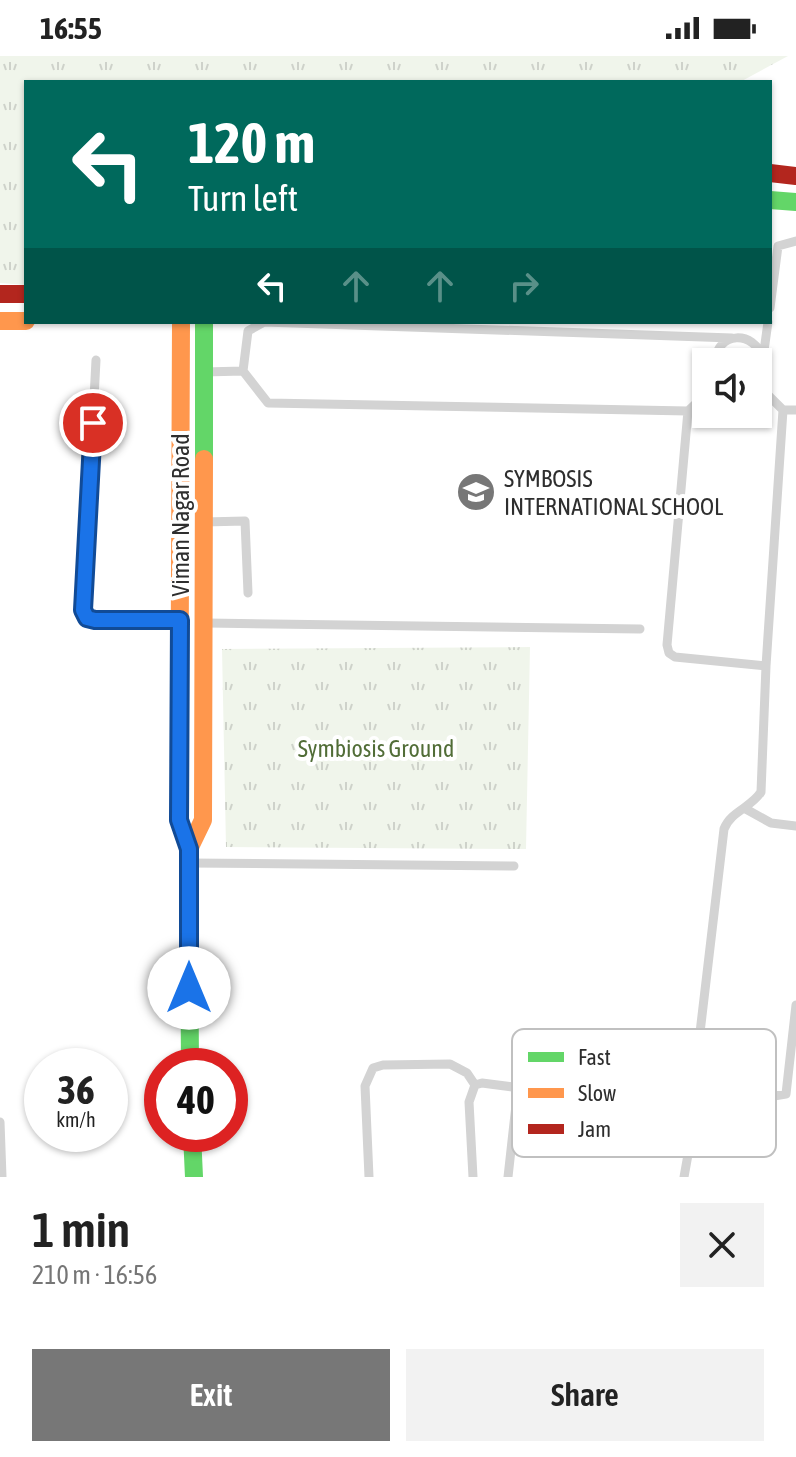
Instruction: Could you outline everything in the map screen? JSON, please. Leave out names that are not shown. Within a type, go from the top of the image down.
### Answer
[{"type":"street","points":[[772,173],[796,176]]},
{"type":"street","points":[[772,200],[796,202]]},
{"type":"street","points":[[0,294],[24,294]]},
{"type":"street","points":[[0,321],[24,321]]},
{"type":"street","name":"Viman Nagar Road","points":[[181,324],[179,820],[189,856],[190,1048]]},
{"type":"street","name":"Viman Nagar Road","points":[[189,856],[203,820],[204,324]]},
{"type":"street","points":[[193,1152],[194,1177]]},
{"type":"lane","points":[[772,292],[778,246],[796,241]]},
{"type":"lane","points":[[260,324],[248,331],[243,371],[268,403],[688,411]]},
{"type":"lane","points":[[322,324],[740,337],[755,343],[759,348]]},
{"type":"lane","points":[[764,348],[768,324]]},
{"type":"lane","points":[[718,348],[732,338]]},
{"type":"lane","points":[[96,360],[83,610],[87,618],[95,620],[180,620]]},
{"type":"lane","points":[[204,372],[243,371]]},
{"type":"lane","points":[[772,399],[783,410],[796,410]]},
{"type":"lane","points":[[692,407],[688,411],[667,645],[669,653],[675,657],[766,666]]},
{"type":"lane","points":[[700,1029],[724,829],[728,818],[755,801],[761,792],[783,410]]},
{"type":"lane","points":[[204,522],[245,521],[248,593]]},
{"type":"lane","points":[[203,623],[640,629]]},
{"type":"lane","points":[[744,808],[771,823],[796,826]]},
{"type":"lane","points":[[189,856],[514,866]]},
{"type":"lane","points":[[776,1096],[786,1094],[796,1005]]},
{"type":"lane","points":[[369,1177],[365,1086],[373,1068],[383,1065],[450,1064],[467,1073],[475,1085]]},
{"type":"lane","points":[[475,1085],[512,1086]]},
{"type":"lane","points":[[473,1177],[469,1102],[475,1085]]},
{"type":"lane","points":[[0,1122],[2,1177]]},
{"type":"lane","points":[[508,1177],[512,1141]]},
{"type":"lane","points":[[684,1177],[688,1157]]},
{"type":"green space","points":[[0,56],[788,56],[744,80],[24,80],[24,285],[0,283]]},
{"type":"green space","name":"Symbiosis Ground","points":[[530,647],[526,849],[226,847],[222,649]]},
{"type":"traffic: fast","points":[[772,200],[796,202]]},
{"type":"traffic: fast","points":[[204,324],[204,459]]},
{"type":"traffic: fast","points":[[189,917],[190,1048]]},
{"type":"traffic: fast","points":[[193,1152],[194,1177]]},
{"type":"traffic: slow","points":[[0,321],[24,321]]},
{"type":"traffic: slow","points":[[181,324],[179,820],[189,849],[189,917]]},
{"type":"traffic: slow","points":[[189,849],[203,820],[204,459]]},
{"type":"traffic: jam","points":[[772,173],[796,176]]},
{"type":"traffic: jam","points":[[0,294],[24,294]]},
{"type":"place","name":"SYMBOSIS INTERNATIONAL SCHOOL","points":[[476,492]]},
{"type":"route","points":[[93,423],[83,610],[87,618],[95,620],[180,620],[179,820],[189,849],[189,988]]}]
